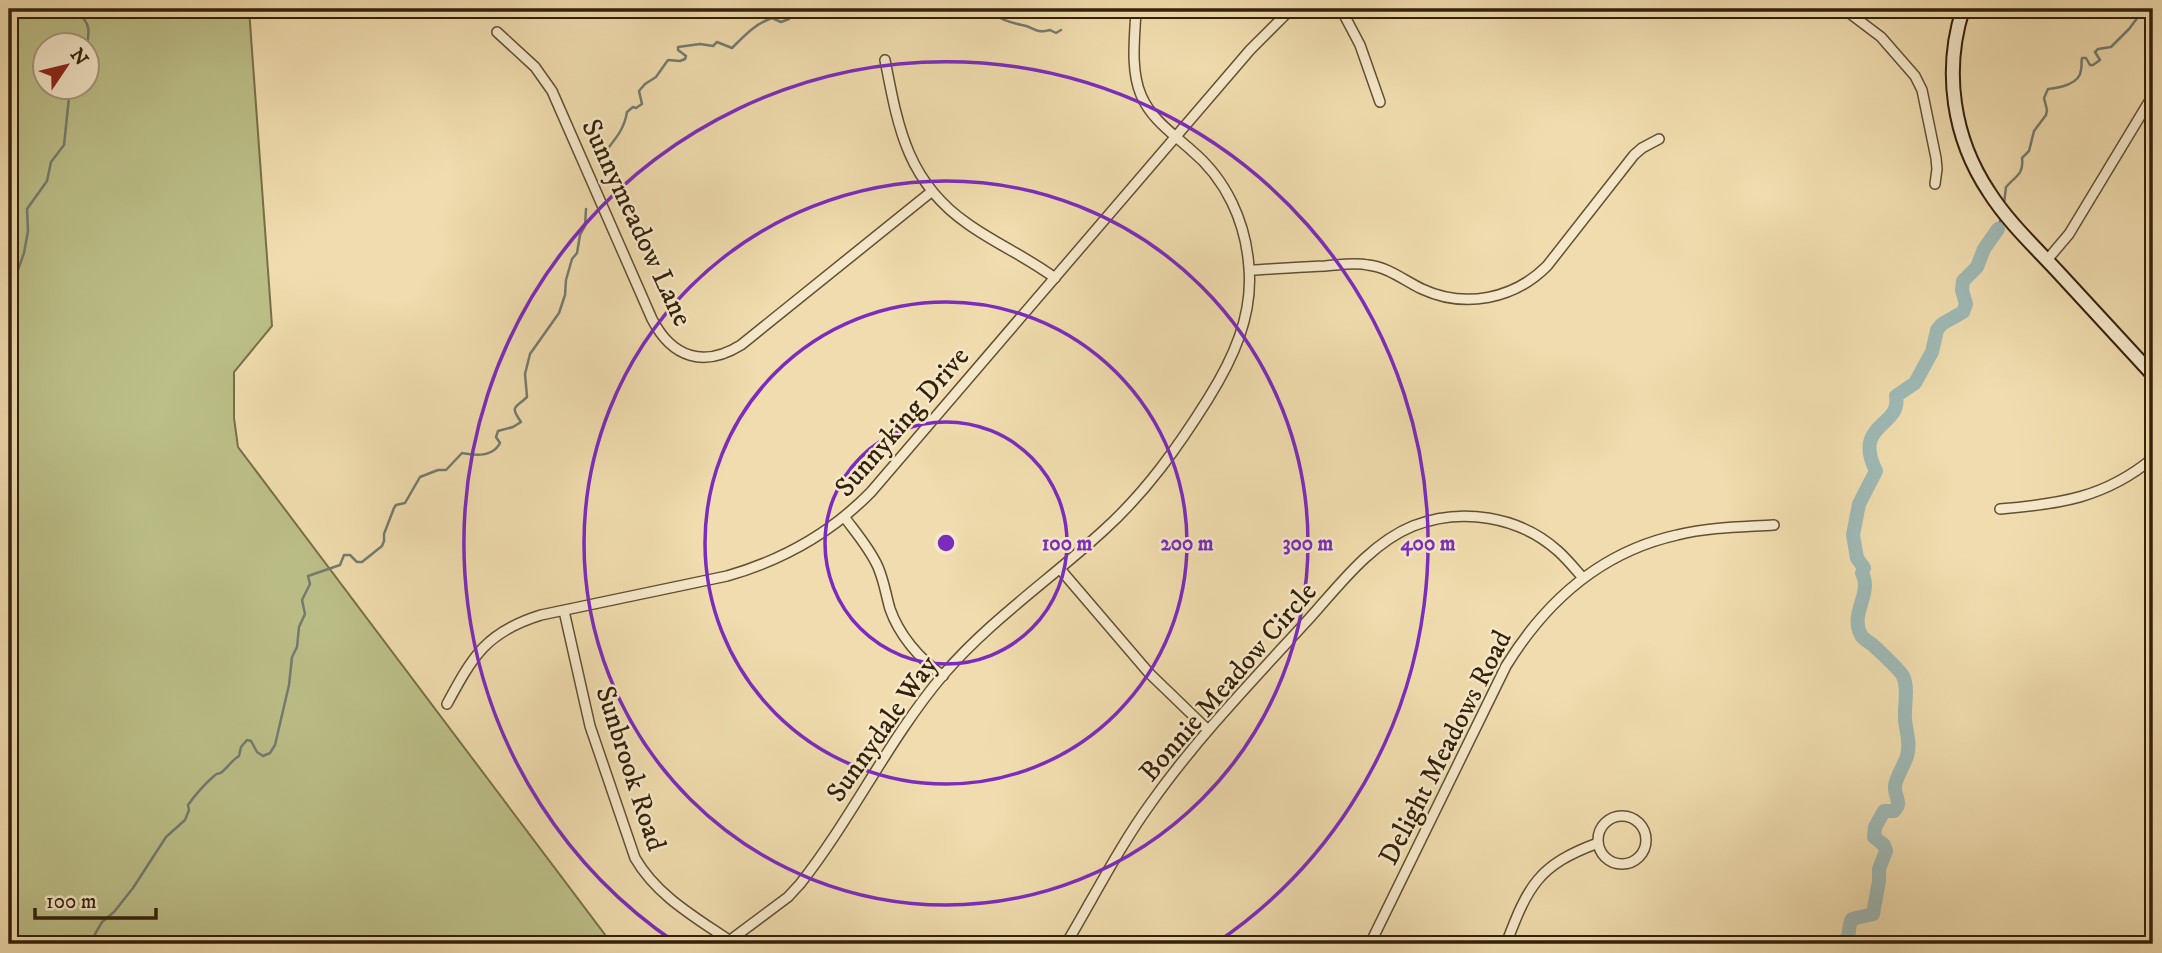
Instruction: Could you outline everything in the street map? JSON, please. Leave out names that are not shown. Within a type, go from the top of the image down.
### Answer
[{"type":"main road","points":[[1964,9],[1953,64],[1956,113],[1972,163],[1997,204],[2153,375]]},
{"type":"street","name":"Sunnydale Way","points":[[727,943],[788,897],[800,884],[921,703],[963,653],[1105,530],[1139,495],[1178,447],[1226,369],[1240,335],[1249,302],[1250,271],[1244,234],[1231,200],[1211,170],[1151,113],[1139,92],[1135,63],[1136,9]]},
{"type":"street","name":"Sunnyking Drive","points":[[447,704],[475,656],[497,636],[527,620],[754,568],[802,547],[845,518],[871,492],[1250,50],[1291,9]]},
{"type":"street","points":[[1342,9],[1360,45],[1380,102]]},
{"type":"street","points":[[1844,9],[1881,37],[1919,83],[1936,158],[1935,184]]},
{"type":"street","name":"Sunnymeadow Lane","points":[[497,32],[535,67],[552,91],[658,331],[669,344],[685,353],[713,358],[741,345],[931,192]]},
{"type":"street","points":[[885,60],[899,129],[912,160],[931,192],[968,225],[1033,261],[1055,278]]},
{"type":"street","points":[[2047,260],[2069,234],[2153,95]]},
{"type":"street","points":[[1250,271],[1360,264],[1381,267],[1423,290],[1444,297],[1472,300],[1506,293],[1533,278],[1547,266],[1634,155],[1659,139]]},
{"type":"street","points":[[2000,509],[2046,505],[2081,498],[2131,475],[2153,458]]},
{"type":"street","name":"Bonnie Meadow Circle","points":[[1066,944],[1148,806],[1185,757],[1364,560],[1385,542],[1416,525],[1461,516],[1487,517],[1508,523],[1546,542],[1583,578]]},
{"type":"street","points":[[845,518],[869,550],[878,568],[890,608],[905,638],[925,662],[943,676]]},
{"type":"street","name":"Delight Meadows Road","points":[[1370,944],[1506,666],[1526,634],[1544,613],[1583,578],[1606,563],[1658,540],[1700,531],[1774,525]]},
{"type":"street","points":[[1060,569],[1149,673],[1208,730]]},
{"type":"street","name":"Sunbrook Road","points":[[564,611],[590,726],[635,859],[663,894],[727,943]]},
{"type":"street","points":[[1618,816],[1638,821],[1646,835],[1644,851],[1640,857],[1623,864],[1607,859],[1598,843],[1601,828],[1618,816]]},
{"type":"street","points":[[1506,944],[1527,895],[1544,873],[1562,858],[1598,843]]},
{"type":"green space","points":[[9,9],[249,9],[272,326],[234,372],[234,418],[238,447],[612,944],[9,944]]},
{"type":"waterway","points":[[86,9],[84,19],[88,32]]},
{"type":"waterway","points":[[602,156],[621,130],[627,112],[642,104],[639,91],[656,77],[668,60],[685,59],[686,56],[678,47],[700,44],[713,46],[717,42],[732,48],[760,23],[772,18],[781,22],[789,19],[792,9]]},
{"type":"waterway","points":[[984,9],[1006,21],[1038,31],[1050,30],[1056,33],[1061,30]]},
{"type":"waterway","points":[[2004,204],[2006,187],[2020,171],[2022,158],[2029,151],[2034,131],[2046,115],[2044,98],[2048,89],[2077,79],[2082,58],[2086,58],[2090,65],[2100,60],[2095,52],[2111,47],[2144,9]]},
{"type":"waterway","points":[[9,295],[24,253],[28,231],[27,209],[47,181],[51,162],[64,145],[69,102]]},
{"type":"waterway","points":[[95,944],[95,934],[102,922],[114,912],[133,888],[166,837],[185,820],[188,805],[200,790],[239,756],[241,747],[247,740],[251,741],[257,752],[263,756],[270,753],[275,745],[289,685],[292,657],[305,614],[302,600],[310,584],[308,576],[340,565],[344,555],[350,555],[357,562],[362,562],[382,546],[394,508],[405,503],[420,477],[446,470],[462,453],[478,455],[493,451],[500,443],[496,437],[498,431],[521,422],[515,407],[527,397],[525,374],[530,354],[559,313],[572,259],[577,253],[580,235],[585,226],[586,209]]},
{"type":"waterway","points":[[1998,229],[2001,217]]},
{"type":"waterway","points":[[1835,944],[1847,940],[1852,919],[1873,914],[1879,869],[1886,851],[1884,845],[1874,837],[1875,827],[1884,811],[1894,811],[1897,808],[1895,786],[1909,747],[1905,719],[1906,686],[1903,676],[1863,638],[1858,627],[1865,581],[1862,573],[1864,568],[1857,558],[1853,535],[1859,504],[1876,471],[1870,455],[1870,443],[1873,434],[1892,414],[1896,406],[1896,396],[1915,383],[1932,352],[1937,330],[1963,312],[1966,304],[1962,290],[1963,281],[1977,267],[1984,249],[1998,229]]}]
